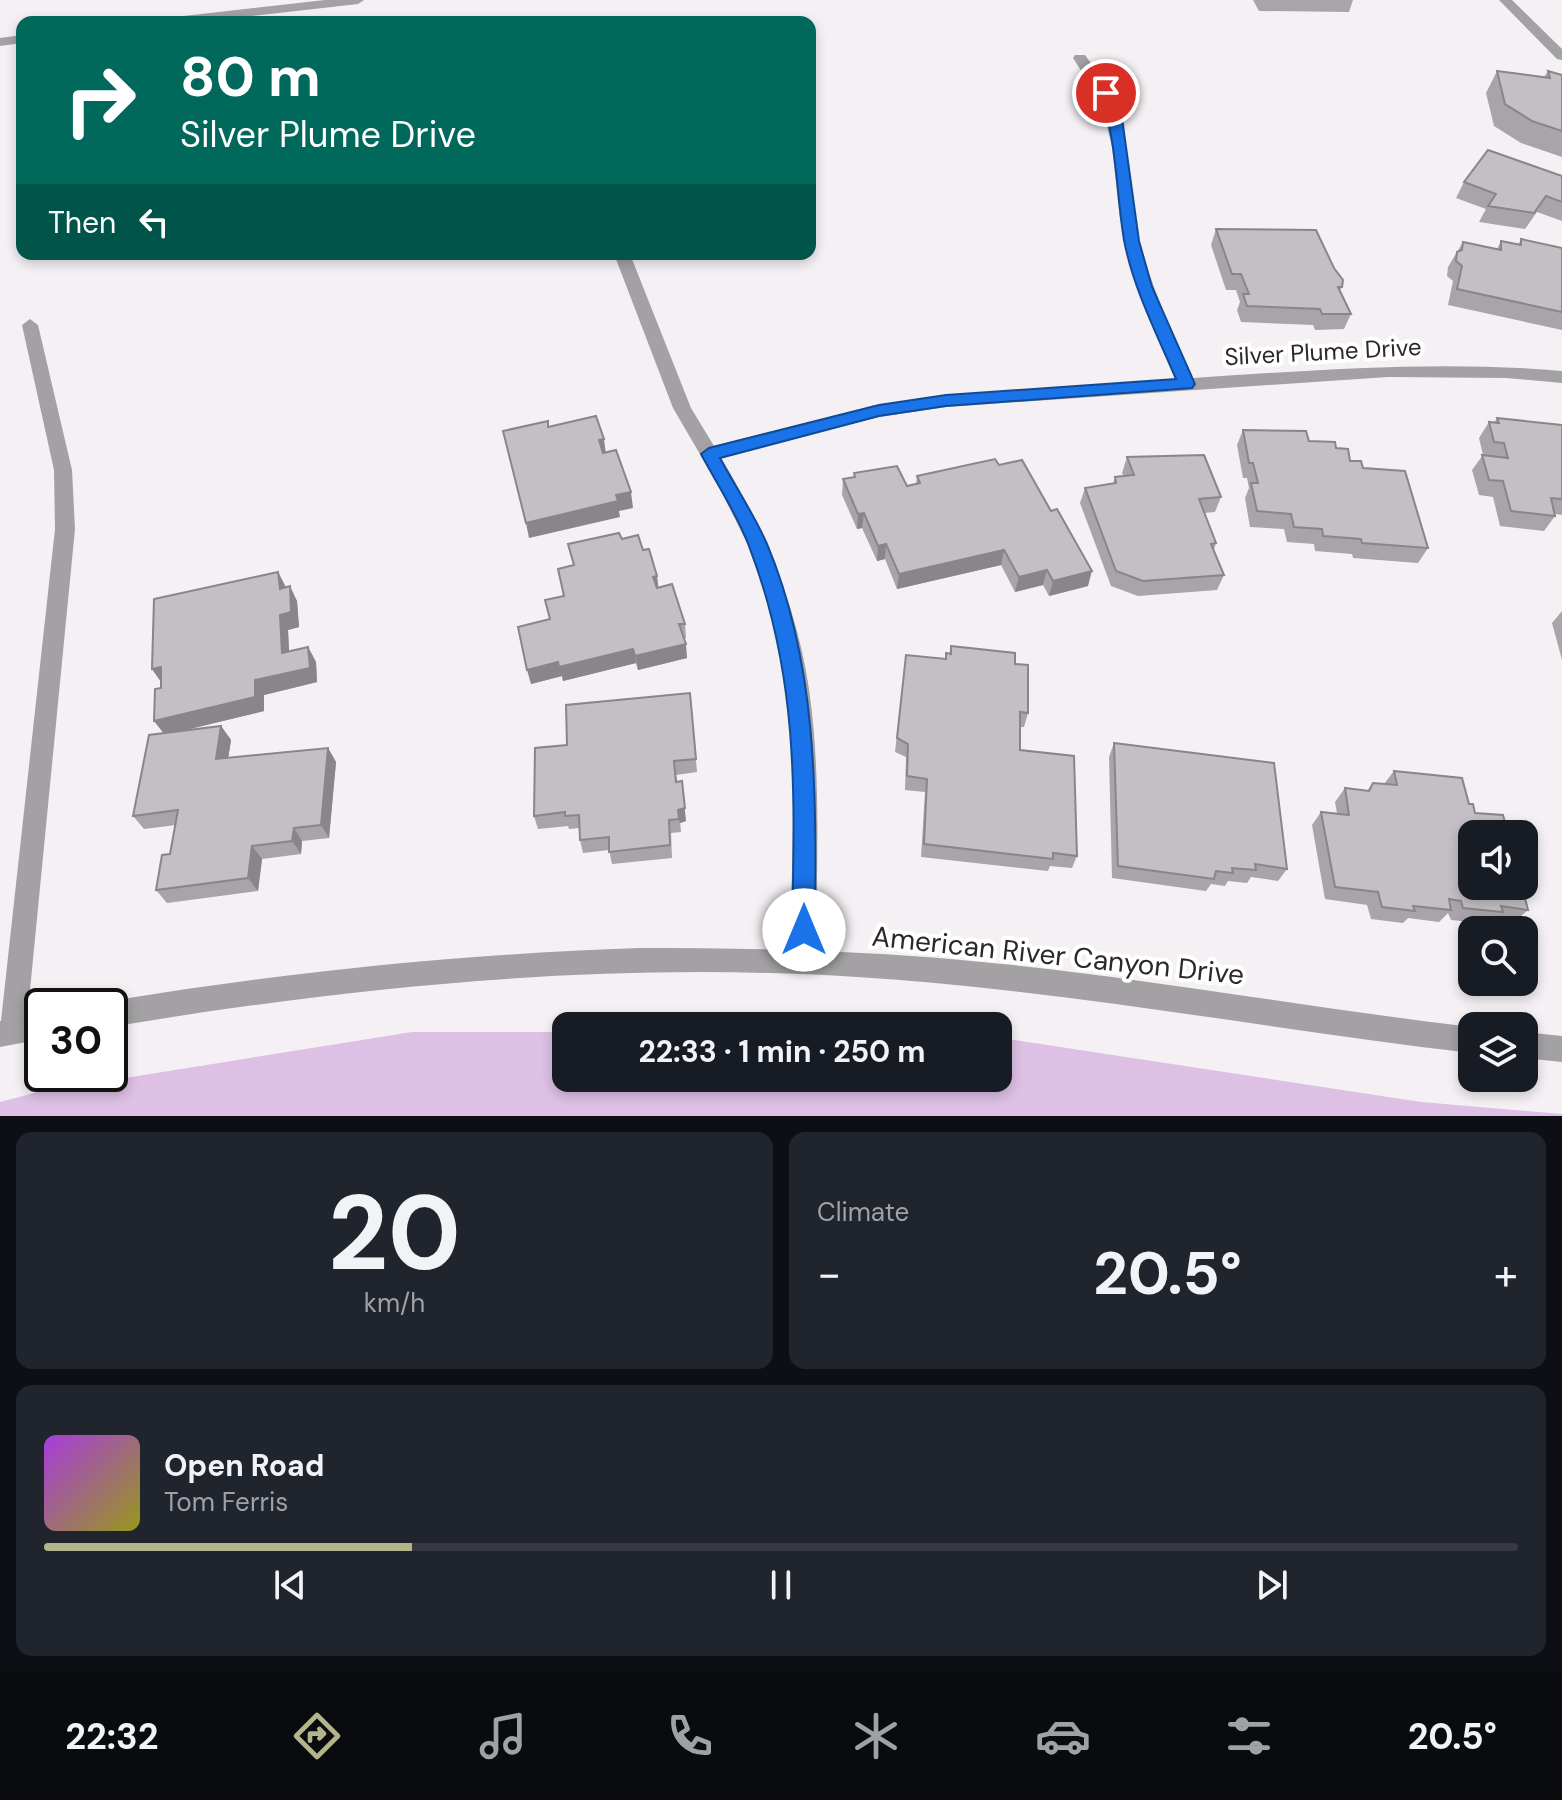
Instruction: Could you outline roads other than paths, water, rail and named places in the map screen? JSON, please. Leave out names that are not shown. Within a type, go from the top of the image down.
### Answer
[{"type":"street","points":[[218,16],[358,0]]},
{"type":"street","points":[[1505,0],[1562,56]]},
{"type":"street","points":[[1080,58],[1106,93],[1116,118],[1132,241],[1145,287],[1187,384]]},
{"type":"street","points":[[624,260],[682,408],[757,543],[781,611],[798,688],[805,773],[803,962]]},
{"type":"street","points":[[6,1033],[65,529],[63,470],[30,325]]},
{"type":"street","name":"Silver Plume Drive","points":[[709,454],[801,428],[919,405],[1414,370],[1562,377]]},
{"type":"street","name":"American River Canyon Drive","points":[[128,1011],[223,993],[437,969],[647,959],[803,962],[975,973],[1172,997],[1458,1038]]},
{"type":"street","points":[[1538,1046],[1562,1049]]}]
